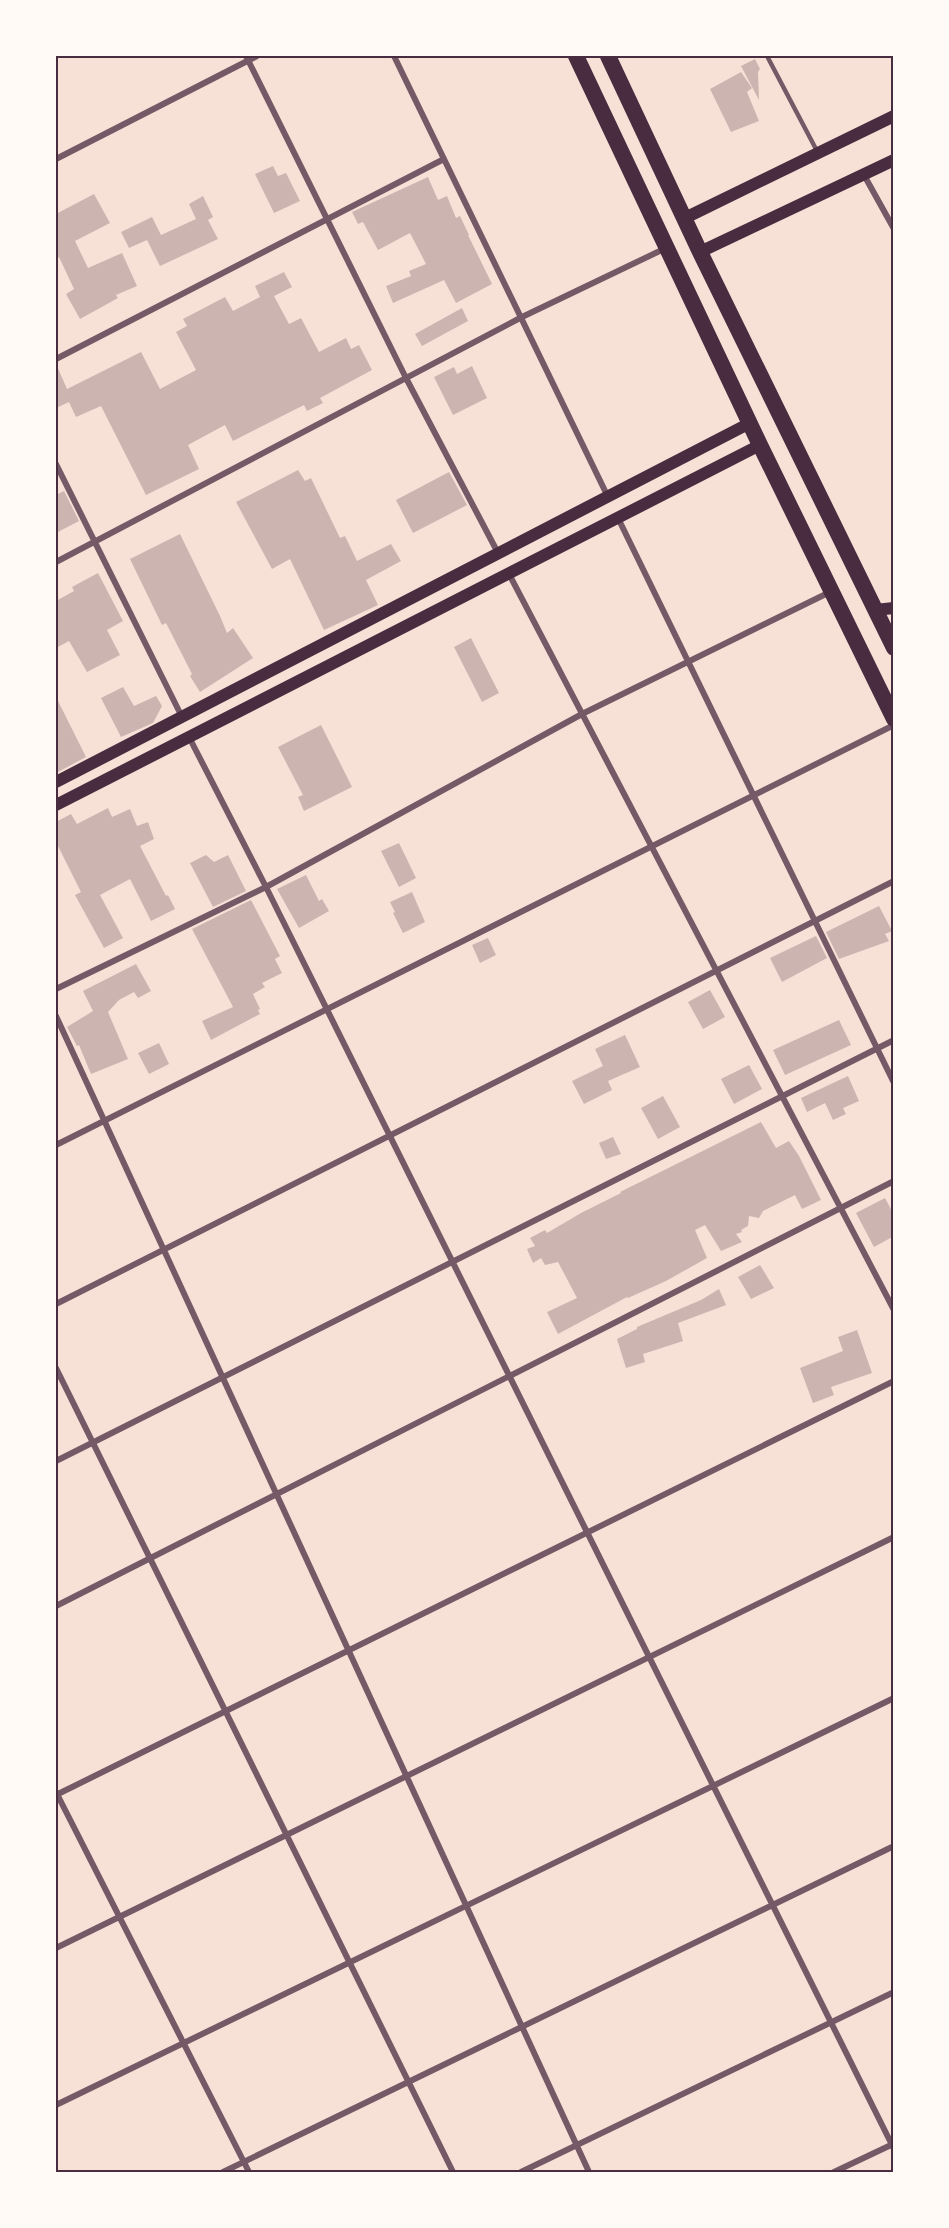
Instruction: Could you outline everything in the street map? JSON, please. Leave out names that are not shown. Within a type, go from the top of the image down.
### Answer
[{"type":"highway","points":[[576,56],[830,592],[894,719]]},
{"type":"highway","points":[[608,56],[700,252],[894,648]]},
{"type":"main road","points":[[685,218],[894,116]]},
{"type":"main road","points":[[700,252],[894,160]]},
{"type":"main road","points":[[56,782],[750,423]]},
{"type":"main road","points":[[56,806],[760,445]]},
{"type":"main road","points":[[875,610],[894,608]]},
{"type":"street","points":[[56,159],[247,58],[257,56]]},
{"type":"street","points":[[394,56],[609,497]]},
{"type":"street","points":[[247,58],[406,378],[498,553]]},
{"type":"street","points":[[56,358],[444,159]]},
{"type":"street","points":[[864,175],[894,229]]},
{"type":"street","points":[[56,562],[522,317],[667,248]]},
{"type":"street","points":[[56,464],[182,717]]},
{"type":"street","points":[[618,518],[894,1083]]},
{"type":"street","points":[[509,573],[894,1310]]},
{"type":"street","points":[[56,989],[266,887],[582,714],[830,592]]},
{"type":"street","points":[[56,1145],[894,725]]},
{"type":"street","points":[[189,737],[266,887],[892,2147],[834,2172]]},
{"type":"street","points":[[56,1304],[894,881]]},
{"type":"street","points":[[56,1016],[589,2172]]},
{"type":"street","points":[[56,1461],[894,1040]]},
{"type":"street","points":[[56,1606],[894,1181]]},
{"type":"street","points":[[56,1368],[453,2172]]},
{"type":"street","points":[[249,2172],[56,1793],[894,1381]]},
{"type":"street","points":[[56,1948],[894,1537]]},
{"type":"street","points":[[56,2105],[894,1698]]},
{"type":"street","points":[[223,2172],[894,1846]]},
{"type":"street","points":[[521,2172],[894,1992]]},
{"type":"lane","points":[[767,56],[818,153]]},
{"type":"building","points":[[755,59],[760,69],[758,72],[759,100],[741,66]]},
{"type":"building","points":[[741,72],[752,88],[747,92],[759,121],[731,132],[710,89]]},
{"type":"building","points":[[273,166],[278,176],[286,173],[300,201],[274,213],[255,174]]},
{"type":"building","points":[[428,177],[438,200],[447,196],[456,218],[460,216],[492,284],[456,303],[444,280],[393,303],[386,286],[411,276],[409,271],[426,264],[410,233],[378,250],[363,222],[358,224],[352,212]]},
{"type":"building","points":[[94,194],[110,223],[75,241],[88,268],[122,253],[137,286],[116,295],[118,298],[80,319],[66,294],[74,289],[59,257],[56,259],[56,214]]},
{"type":"building","points":[[203,196],[213,217],[208,220],[218,239],[160,266],[147,240],[129,248],[121,232],[152,217],[161,235],[196,219],[189,204]]},
{"type":"building","points":[[284,272],[292,287],[274,296],[289,324],[301,318],[319,352],[346,338],[351,349],[359,345],[372,370],[320,398],[323,403],[307,411],[304,405],[233,441],[225,425],[188,445],[199,469],[146,495],[101,406],[76,417],[69,402],[56,408],[56,364],[67,389],[141,352],[160,389],[196,370],[176,332],[187,326],[183,319],[225,297],[233,311],[260,297],[255,286]]},
{"type":"building","points":[[462,308],[468,321],[422,346],[415,334]]},
{"type":"building","points":[[472,366],[487,398],[453,415],[434,377],[454,367],[457,374]]},
{"type":"building","points":[[298,470],[305,481],[311,478],[340,538],[345,536],[357,561],[391,544],[401,561],[366,580],[378,605],[324,630],[290,559],[272,569],[236,502]]},
{"type":"building","points":[[449,472],[467,505],[413,533],[396,500]]},
{"type":"building","points":[[64,491],[79,521],[56,533],[56,495]]},
{"type":"building","points":[[180,534],[227,633],[233,628],[253,658],[200,692],[190,676],[192,674],[166,623],[162,625],[130,559]]},
{"type":"building","points":[[98,573],[123,621],[107,630],[120,655],[87,672],[69,641],[56,648],[56,601],[74,591],[72,587]]},
{"type":"building","points":[[471,638],[499,693],[482,702],[454,647]]},
{"type":"building","points":[[123,687],[134,706],[156,696],[162,706],[153,723],[121,737],[101,698]]},
{"type":"building","points":[[56,697],[86,757],[56,773]]},
{"type":"building","points":[[321,725],[352,787],[304,811],[298,797],[303,795],[278,747]]},
{"type":"building","points":[[108,808],[112,817],[130,809],[137,826],[148,822],[154,839],[140,846],[175,909],[151,921],[130,879],[100,895],[123,938],[104,948],[75,895],[81,892],[56,842],[56,822],[71,814],[77,824]]},
{"type":"building","points":[[399,843],[416,878],[399,887],[381,851]]},
{"type":"building","points":[[206,855],[214,862],[228,855],[246,891],[213,907],[190,863]]},
{"type":"building","points":[[306,875],[319,901],[322,899],[329,911],[299,928],[277,889]]},
{"type":"building","points":[[412,892],[425,922],[403,933],[390,902]]},
{"type":"building","points":[[251,900],[280,956],[275,959],[282,973],[262,983],[265,987],[253,994],[260,1014],[211,1040],[202,1021],[233,1007],[192,929]]},
{"type":"building","points":[[879,906],[892,931],[885,934],[889,941],[839,959],[826,932]]},
{"type":"building","points":[[816,936],[827,958],[782,982],[770,958]]},
{"type":"building","points":[[488,938],[496,955],[480,963],[472,945]]},
{"type":"building","points":[[136,964],[151,991],[138,998],[134,992],[119,1000],[108,1012],[128,1059],[91,1074],[79,1045],[77,1046],[67,1027],[93,1011],[83,991]]},
{"type":"building","points":[[710,990],[725,1017],[703,1029],[688,1002]]},
{"type":"building","points":[[839,1020],[851,1045],[785,1075],[773,1050]]},
{"type":"building","points":[[625,1035],[640,1067],[608,1081],[612,1090],[584,1104],[572,1081],[603,1066],[595,1049]]},
{"type":"building","points":[[159,1043],[169,1064],[149,1074],[138,1053]]},
{"type":"building","points":[[749,1065],[762,1089],[734,1104],[721,1079]]},
{"type":"building","points":[[848,1076],[859,1101],[843,1108],[846,1114],[833,1120],[825,1103],[807,1112],[801,1098]]},
{"type":"building","points":[[663,1096],[680,1127],[658,1139],[641,1108]]},
{"type":"building","points":[[761,1122],[776,1148],[789,1141],[821,1200],[802,1209],[795,1195],[763,1211],[759,1218],[749,1216],[748,1226],[736,1234],[742,1242],[721,1251],[705,1225],[695,1230],[707,1258],[666,1281],[627,1297],[558,1334],[547,1312],[577,1298],[558,1262],[545,1265],[541,1258],[533,1263],[527,1249],[535,1246],[530,1238],[545,1230],[547,1233],[620,1192]]},
{"type":"building","points":[[613,1137],[621,1154],[606,1159],[599,1143]]},
{"type":"building","points":[[885,1198],[894,1215],[894,1236],[874,1247],[856,1213]]},
{"type":"building","points":[[760,1265],[774,1288],[751,1299],[738,1277]]},
{"type":"building","points":[[719,1289],[726,1305],[678,1323],[683,1341],[643,1354],[645,1362],[626,1368],[617,1339],[637,1327],[701,1300]]},
{"type":"building","points":[[857,1330],[872,1373],[831,1387],[834,1395],[813,1403],[800,1368],[843,1351],[838,1337]]}]
